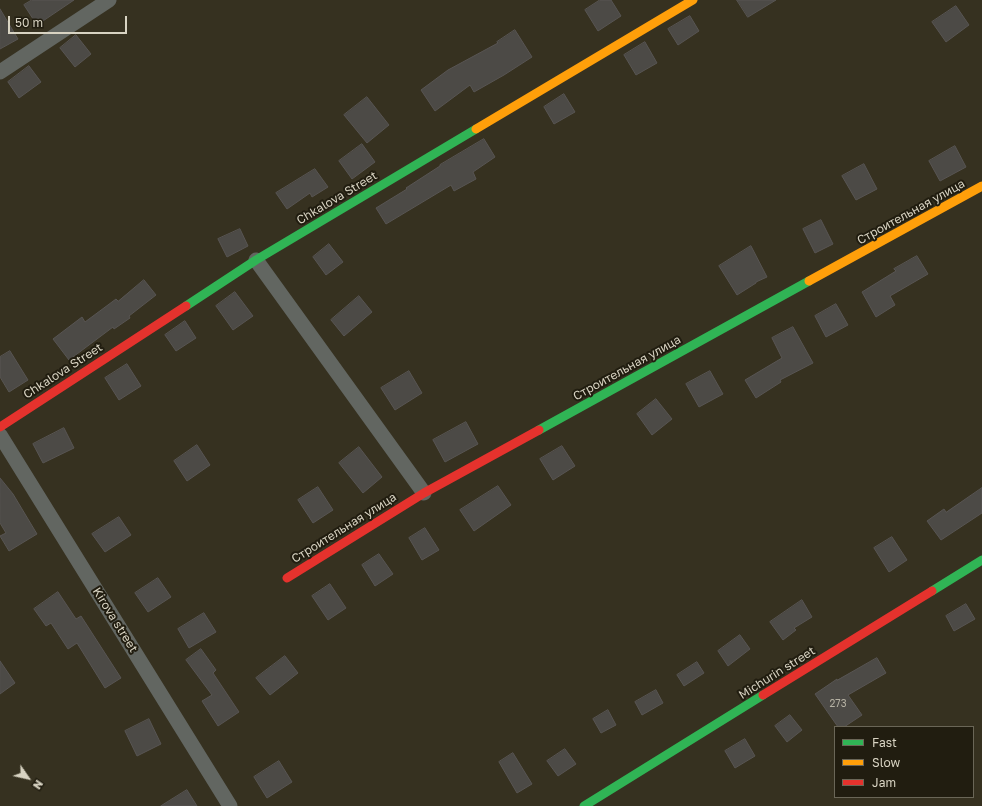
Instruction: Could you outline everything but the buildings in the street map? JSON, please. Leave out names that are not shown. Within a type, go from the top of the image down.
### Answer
[{"type":"street","points":[[0,72],[109,0]]},
{"type":"street","name":"Chkalova Street","points":[[0,427],[256,260],[693,0]]},
{"type":"street","name":"Строительная улица","points":[[287,578],[424,493],[982,186]]},
{"type":"street","points":[[256,260],[424,493]]},
{"type":"street","name":"Kirova street","points":[[0,435],[230,806]]},
{"type":"street","name":"Michurin street","points":[[584,806],[982,560]]},
{"type":"traffic: fast","points":[[186,306],[256,260],[476,129]]},
{"type":"traffic: fast","points":[[539,430],[809,281]]},
{"type":"traffic: fast","points":[[932,591],[982,560]]},
{"type":"traffic: fast","points":[[584,806],[763,695]]},
{"type":"traffic: slow","points":[[476,129],[693,0]]},
{"type":"traffic: slow","points":[[809,281],[982,186]]},
{"type":"traffic: jam","points":[[0,427],[186,306]]},
{"type":"traffic: jam","points":[[287,578],[424,493],[539,430]]},
{"type":"traffic: jam","points":[[763,695],[932,591]]}]
